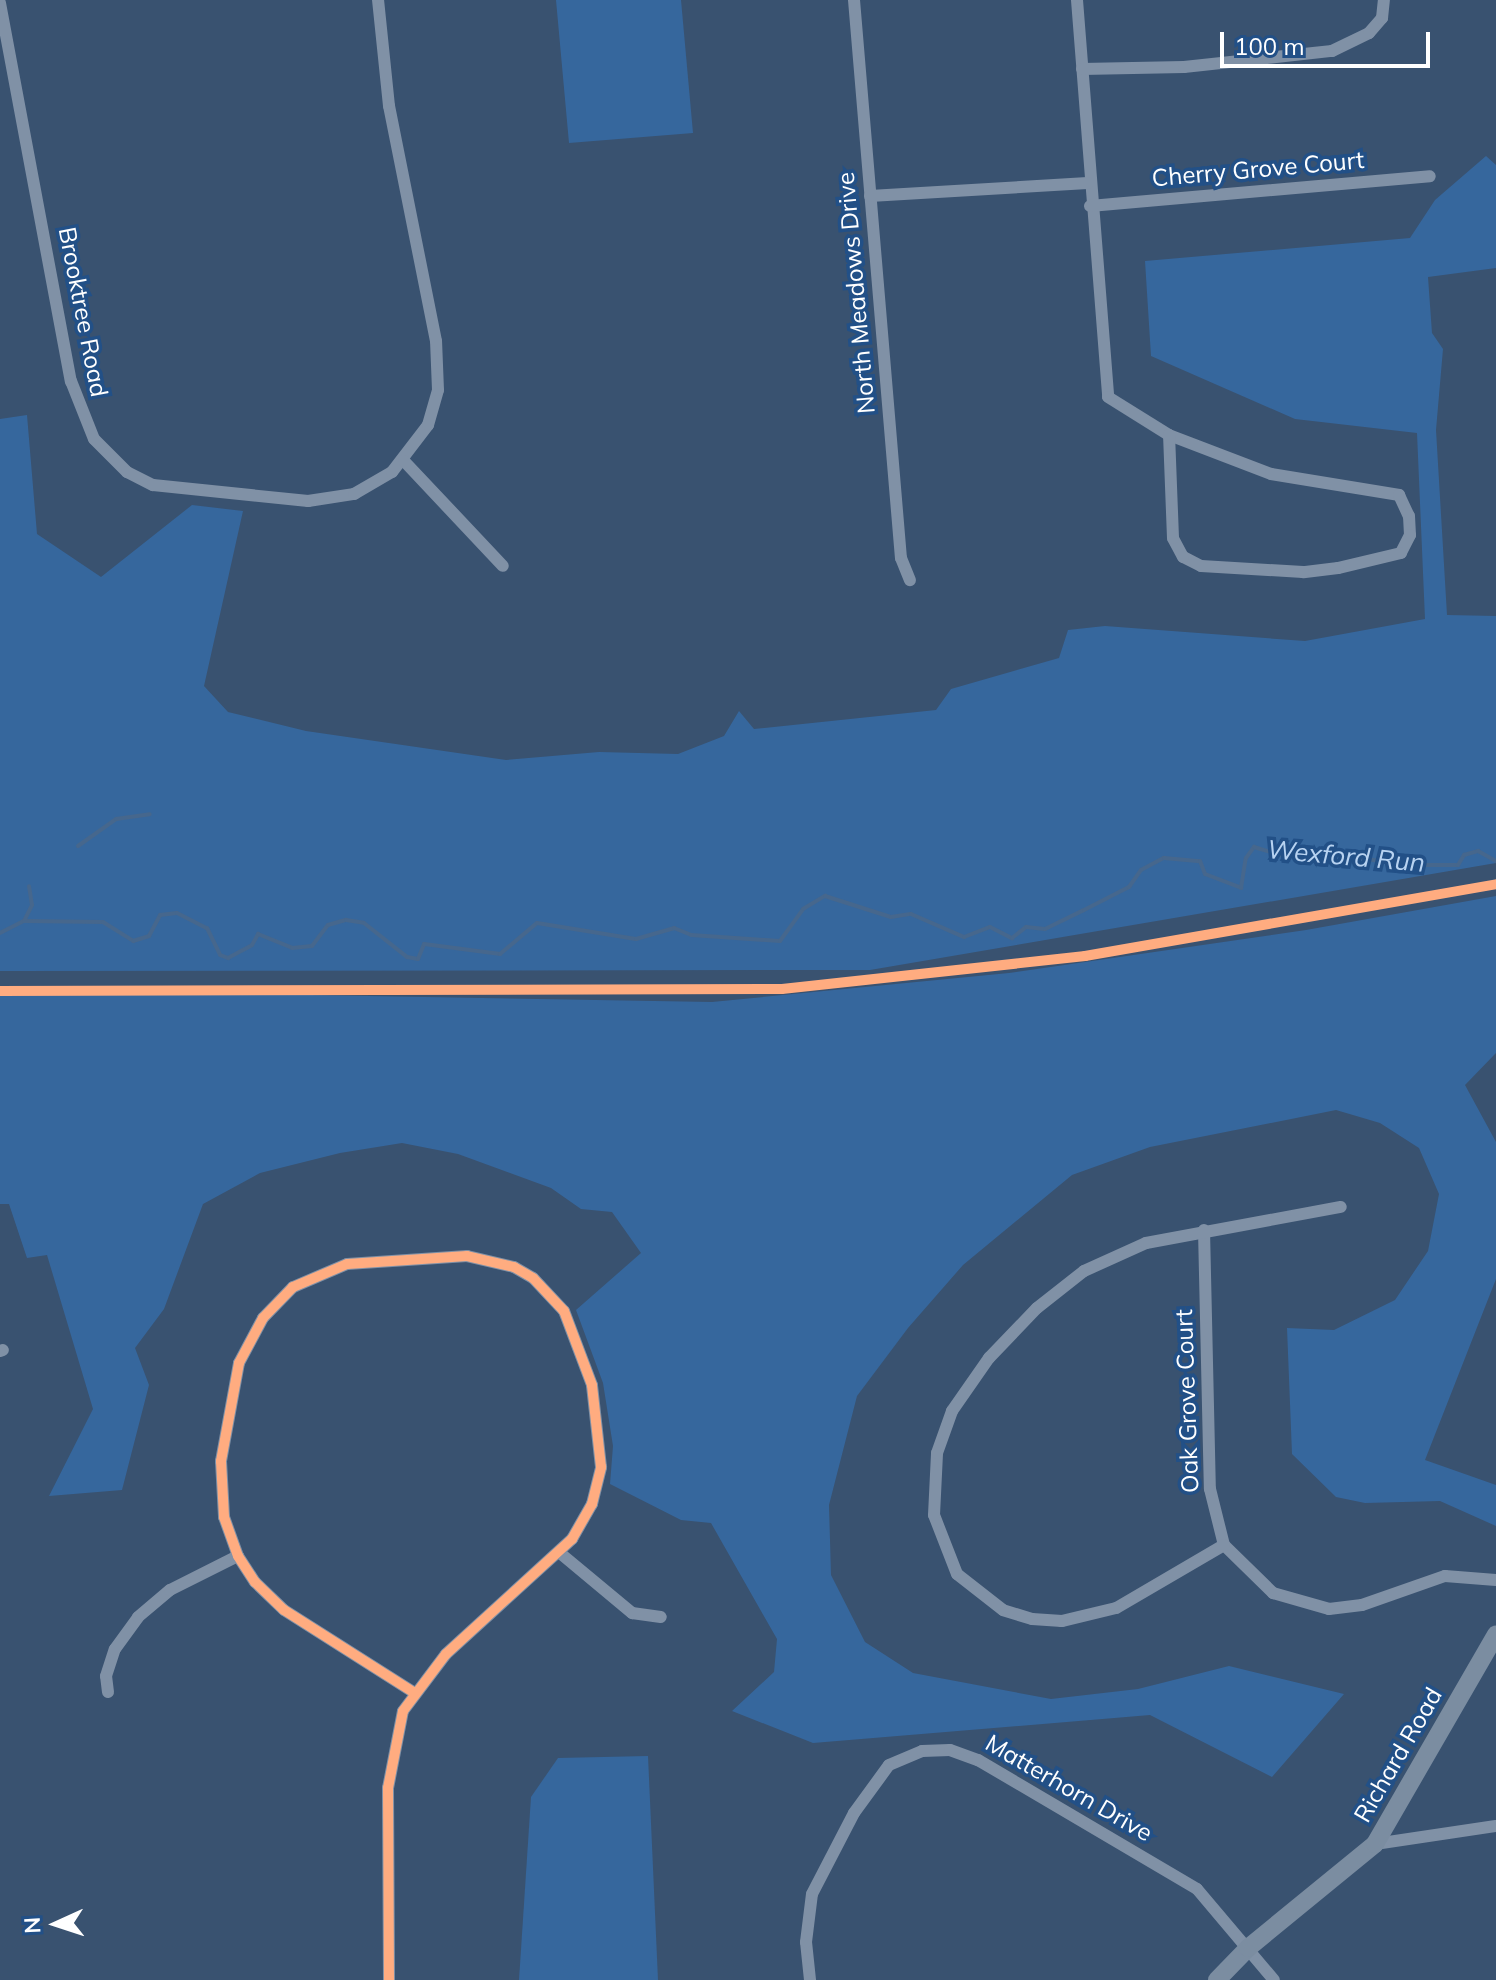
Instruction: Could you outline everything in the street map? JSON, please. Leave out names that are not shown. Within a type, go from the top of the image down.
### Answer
[{"type":"street","name":"Brooktree Road","points":[[0,3],[71,381],[85,425],[103,451],[127,472],[168,488],[308,501],[354,494],[404,461],[428,425],[439,369],[389,106],[378,0]]},
{"type":"street","name":"North Meadows Drive","points":[[854,0],[901,558],[910,580]]},
{"type":"street","points":[[1077,0],[1088,183],[1108,397],[1169,435],[1271,474],[1399,495],[1409,516],[1410,535],[1401,553],[1338,568],[1303,572],[1201,566],[1183,557],[1173,538],[1169,435]]},
{"type":"street","points":[[1082,69],[1184,67],[1332,51],[1369,33],[1382,18],[1384,0]]},
{"type":"street","name":"Cherry Grove Court","points":[[1090,206],[1430,176]]},
{"type":"street","points":[[870,196],[1088,183]]},
{"type":"street","points":[[404,461],[503,566]]},
{"type":"street","points":[[1341,1207],[1204,1230],[1116,1254],[1084,1271],[1010,1333],[952,1411],[931,1487],[940,1537],[957,1574],[1003,1610],[1032,1619],[1062,1621],[1116,1608],[1224,1545],[1273,1593],[1329,1609],[1362,1605],[1445,1576],[1496,1580]]},
{"type":"street","name":"Oak Grove Court","points":[[1204,1230],[1210,1489],[1224,1545]]},
{"type":"street","points":[[389,1980],[391,1756],[413,1692],[446,1654],[560,1553],[588,1513],[601,1467],[592,1385],[579,1341],[564,1311],[533,1278],[492,1260],[438,1256],[387,1258],[325,1271],[293,1287],[263,1318],[239,1363],[221,1461],[224,1517],[238,1556],[284,1610],[413,1692]]},
{"type":"street","points":[[560,1553],[632,1613],[661,1617]]},
{"type":"street","points":[[108,1692],[106,1676],[115,1649],[138,1617],[170,1590],[238,1556]]},
{"type":"street","name":"Richard Road","points":[[1217,1980],[1248,1948],[1375,1844],[1496,1634]]},
{"type":"street","name":"Matterhorn Drive","points":[[810,1980],[808,1910],[832,1850],[881,1772],[933,1750],[978,1760],[1197,1889],[1274,1980]]},
{"type":"street","points":[[1375,1844],[1496,1826]]},
{"type":"shaded area","points":[[556,0],[681,0],[693,133],[569,143]]},
{"type":"shaded area","points":[[1486,156],[1496,165],[1496,268],[1428,277],[1432,333],[1443,349],[1436,430],[1447,615],[1496,616],[1496,863],[870,970],[0,971],[0,419],[27,415],[37,534],[101,577],[192,505],[243,511],[204,686],[228,712],[306,731],[506,760],[599,752],[678,754],[724,736],[739,711],[754,729],[936,710],[951,689],[1059,658],[1068,630],[1105,626],[1305,641],[1425,619],[1417,433],[1295,419],[1151,356],[1145,261],[1410,238],[1435,200]]},
{"type":"shaded area","points":[[1496,896],[1496,1053],[1465,1085],[1496,1142],[1496,1279],[1425,1460],[1496,1485],[1496,1526],[1440,1501],[1365,1503],[1336,1497],[1292,1454],[1287,1328],[1334,1330],[1395,1300],[1428,1251],[1439,1194],[1419,1148],[1380,1123],[1336,1110],[1150,1147],[1072,1175],[963,1265],[908,1328],[857,1396],[829,1505],[831,1575],[865,1642],[913,1673],[1051,1699],[1138,1689],[1229,1666],[1344,1694],[1272,1777],[1150,1715],[813,1743],[732,1711],[774,1672],[777,1639],[711,1523],[681,1520],[610,1484],[613,1446],[603,1383],[576,1310],[641,1253],[612,1212],[581,1209],[551,1188],[458,1154],[402,1143],[340,1153],[260,1173],[203,1204],[164,1309],[135,1348],[149,1385],[122,1490],[49,1496],[93,1409],[47,1255],[27,1258],[9,1204],[0,1204],[0,996],[137,992],[712,1002],[1009,973],[1306,930]]},
{"type":"shaded area","points":[[648,1756],[658,1980],[519,1980],[531,1797],[558,1758]]},
{"type":"waterway","points":[[78,846],[116,819],[150,814]]},
{"type":"waterway","name":"Wexford Run","points":[[0,933],[24,921],[103,922],[133,941],[149,936],[160,915],[177,913],[207,928],[220,955],[228,958],[252,945],[258,934],[292,948],[312,946],[328,925],[346,920],[364,923],[407,957],[418,959],[424,944],[500,954],[537,923],[636,939],[674,928],[691,935],[780,941],[803,909],[825,896],[891,917],[911,914],[964,937],[990,927],[1012,938],[1026,927],[1045,929],[1129,887],[1141,870],[1164,858],[1200,861],[1205,874],[1241,888],[1246,858],[1254,847],[1284,856],[1327,853],[1406,865],[1458,865],[1464,855],[1478,851],[1496,861]]},
{"type":"waterway","points":[[24,921],[32,905],[29,886]]},
{"type":"cycle path","points":[[0,991],[782,989],[1085,956],[1496,884]]},
{"type":"cycle path","points":[[389,1980],[388,1788],[403,1711],[446,1654],[572,1539],[592,1504],[601,1467],[592,1385],[564,1311],[533,1278],[514,1267],[467,1256],[347,1264],[293,1287],[263,1318],[239,1363],[221,1461],[224,1517],[238,1556],[255,1582],[284,1610],[413,1692]]}]
